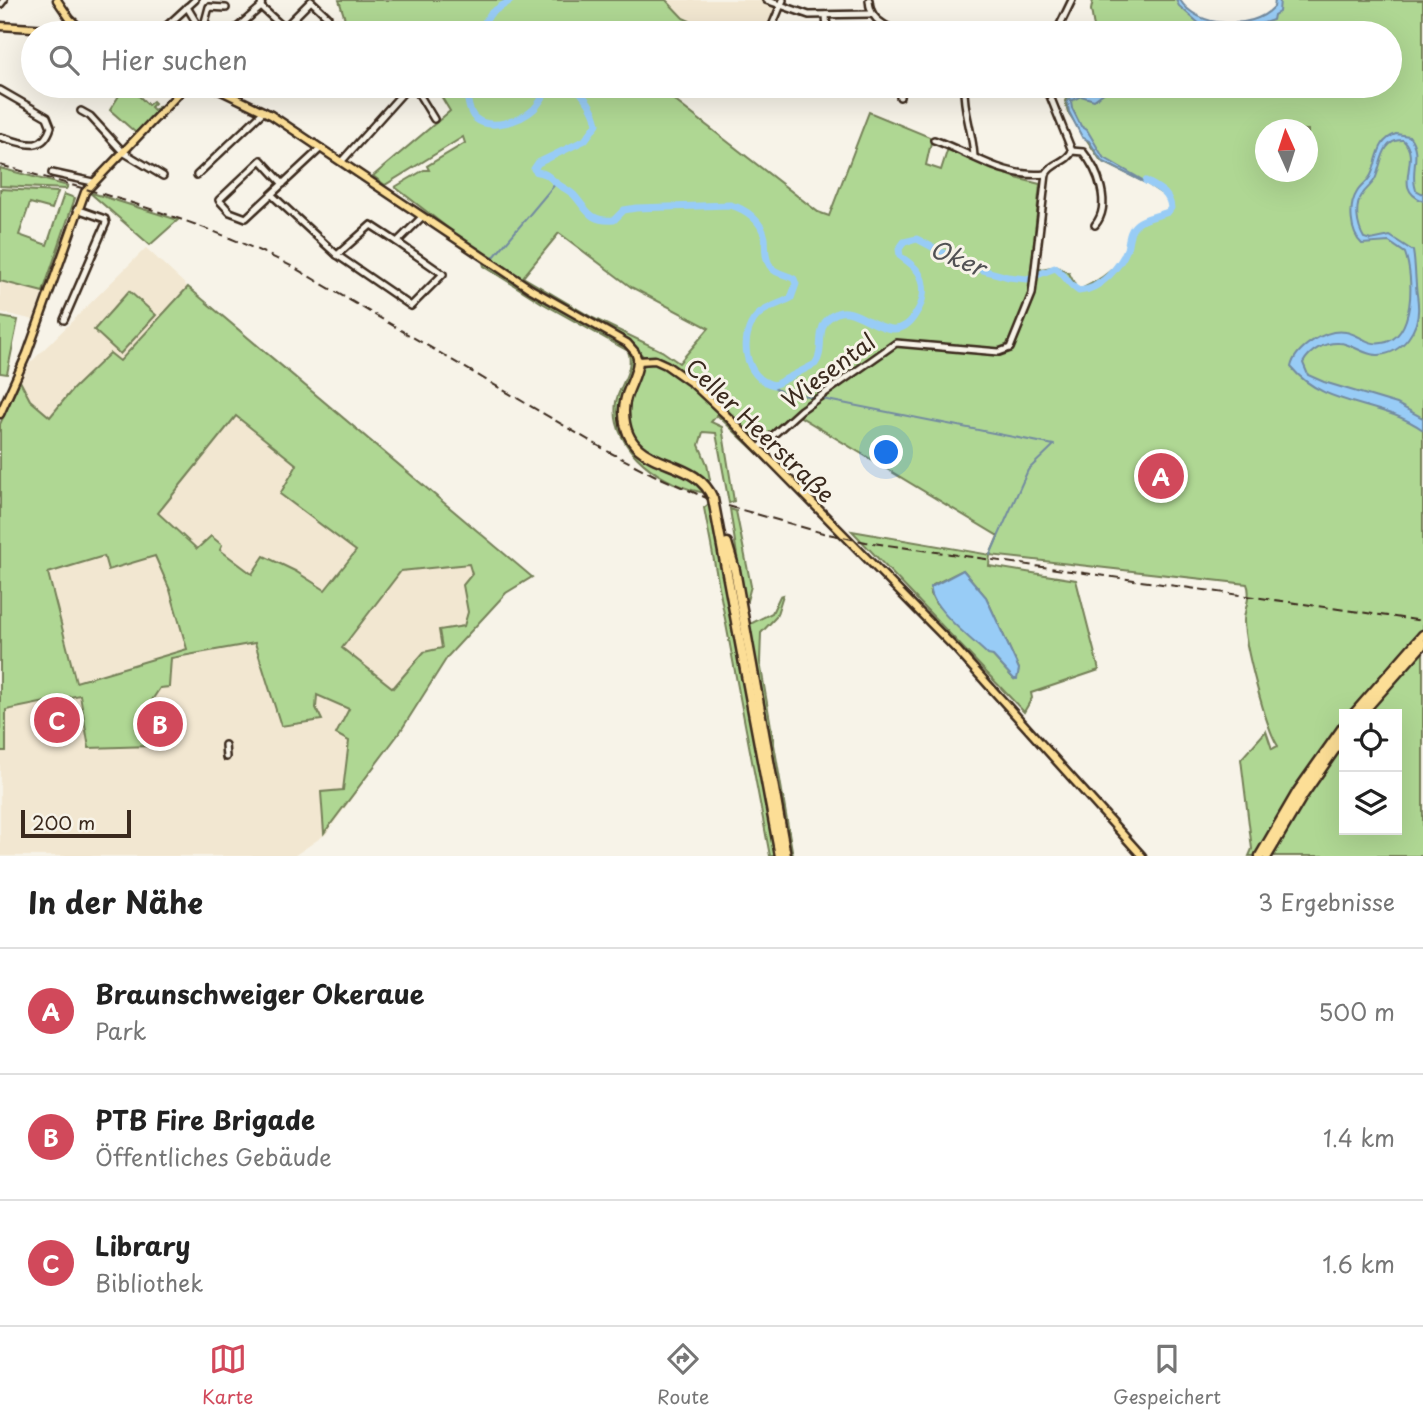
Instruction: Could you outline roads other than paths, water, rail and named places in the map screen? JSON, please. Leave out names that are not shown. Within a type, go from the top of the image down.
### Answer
[{"type":"highway","points":[[638,360],[624,402],[624,416],[629,434],[636,446],[650,458],[690,472],[704,483],[713,499],[779,856]]},
{"type":"highway","points":[[719,523],[734,564],[786,856]]},
{"type":"highway","points":[[1357,709],[1423,635]]},
{"type":"highway","points":[[1365,709],[1423,644]]},
{"type":"highway","points":[[1260,856],[1339,734]]},
{"type":"highway","points":[[1267,856],[1300,793],[1339,742]]},
{"type":"main road","points":[[57,0],[71,21]]},
{"type":"main road","points":[[0,26],[21,26]]},
{"type":"main road","points":[[0,414],[27,354],[85,192],[176,98]]},
{"type":"main road","points":[[236,98],[264,111],[531,289],[627,344],[634,349],[638,360]]},
{"type":"main road","name":"Celler Heerstraße","points":[[638,360],[655,359],[674,370],[710,400],[759,448],[963,657],[1142,856]]},
{"type":"street","points":[[0,5],[4,0]]},
{"type":"street","points":[[172,21],[195,0]]},
{"type":"street","points":[[766,0],[783,3]]},
{"type":"street","points":[[869,0],[871,14],[877,21]]},
{"type":"street","points":[[1062,21],[1072,0]]},
{"type":"street","points":[[295,21],[311,1],[328,17]]},
{"type":"street","points":[[783,3],[785,8],[802,14],[871,14]]},
{"type":"street","points":[[775,21],[783,3]]},
{"type":"street","points":[[243,21],[261,4],[277,21]]},
{"type":"street","points":[[187,7],[196,21]]},
{"type":"street","points":[[204,21],[209,7],[226,8]]},
{"type":"street","points":[[826,15],[826,21]]},
{"type":"street","points":[[0,90],[50,120],[48,134],[40,144],[33,145],[0,137]]},
{"type":"street","points":[[341,162],[400,98]]},
{"type":"street","points":[[419,98],[434,119]]},
{"type":"street","points":[[964,98],[965,117],[973,132],[974,157]]},
{"type":"street","points":[[1050,98],[1071,154]]},
{"type":"street","points":[[81,111],[90,116],[123,152],[163,176]]},
{"type":"street","points":[[197,176],[264,111]]},
{"type":"street","points":[[934,140],[1013,173],[1031,176],[1046,174],[1052,166],[1071,154],[1083,152],[1099,177],[1101,209],[1100,219],[1095,225]]},
{"type":"street","points":[[283,184],[261,160],[219,200],[230,212],[246,218],[272,195],[321,148]]},
{"type":"street","points":[[52,173],[93,182]]},
{"type":"street","name":"Wiesental","points":[[759,448],[800,410],[896,343],[999,352],[1008,350],[1013,344],[1033,286],[1046,174]]},
{"type":"street","points":[[272,195],[337,255],[411,306],[443,274],[371,225],[337,255]]},
{"type":"street","points":[[64,320],[106,223],[105,219],[77,209]]},
{"type":"street","points":[[397,242],[422,217]]},
{"type":"street","points":[[225,745],[226,757]]},
{"type":"water","points":[[1176,0],[1211,21],[1196,21]]},
{"type":"water","points":[[1275,0],[1280,0],[1279,12],[1274,15],[1273,20],[1248,21],[1264,15],[1274,7]]},
{"type":"water","points":[[1077,98],[1071,101],[1072,108],[1103,157],[1165,193],[1102,161],[1089,141],[1082,137],[1069,112],[1067,101]]},
{"type":"water","points":[[1396,134],[1409,136],[1413,142],[1416,156],[1414,183],[1416,190],[1423,194],[1423,201],[1409,189],[1408,148],[1403,140],[1396,141],[1387,147],[1375,180],[1360,200],[1357,216],[1364,238],[1371,240],[1390,236],[1413,251],[1418,314],[1413,331],[1402,345],[1388,353],[1374,355],[1334,343],[1313,351],[1303,363],[1308,375],[1397,404],[1423,418],[1423,430],[1389,413],[1320,390],[1304,380],[1291,367],[1298,353],[1312,341],[1330,333],[1346,332],[1372,343],[1382,343],[1393,339],[1401,331],[1409,306],[1410,291],[1405,253],[1389,242],[1362,244],[1355,233],[1352,219],[1352,204],[1357,192],[1371,175],[1381,146]]},
{"type":"water","points":[[963,570],[986,597],[1019,669],[1017,679],[953,623],[932,595],[931,587]]},
{"type":"waterway","name":"Oker","points":[[485,21],[491,13],[511,0]]},
{"type":"waterway","name":"Oker","points":[[468,98],[475,118],[489,124],[514,121],[536,107],[542,98]]},
{"type":"waterway","name":"Oker","points":[[585,98],[597,124],[585,140],[538,163],[534,169],[572,193],[590,214],[600,219],[614,220],[624,210],[636,208],[730,205],[742,209],[752,217],[761,226],[768,263],[772,269],[794,279],[796,284],[791,298],[760,313],[747,334],[750,366],[764,381],[774,385],[815,364],[824,324],[837,313],[855,314],[886,328],[896,329],[906,325],[919,308],[924,288],[918,271],[900,256],[899,249],[904,242],[917,239],[968,266],[1008,277],[1027,279],[1055,268],[1079,291],[1094,287],[1120,263],[1134,226],[1143,220],[1168,212],[1171,208],[1166,195],[1146,181]]},
{"type":"waterway","points":[[494,257],[556,183]]},
{"type":"waterway","points":[[768,384],[782,392],[814,397]]},
{"type":"waterway","points":[[822,399],[1054,445],[1028,470],[990,555]]},
{"type":"railway","points":[[0,165],[186,221],[258,250],[293,267],[609,452],[709,499]]},
{"type":"railway","points":[[728,506],[823,533],[866,542],[1423,621]]},
{"type":"place","name":"Braunschweiger Okeraue","points":[[1161,476]]},
{"type":"place","name":"Library","points":[[57,720]]},
{"type":"place","name":"PTB Fire Brigade","points":[[160,724]]}]
